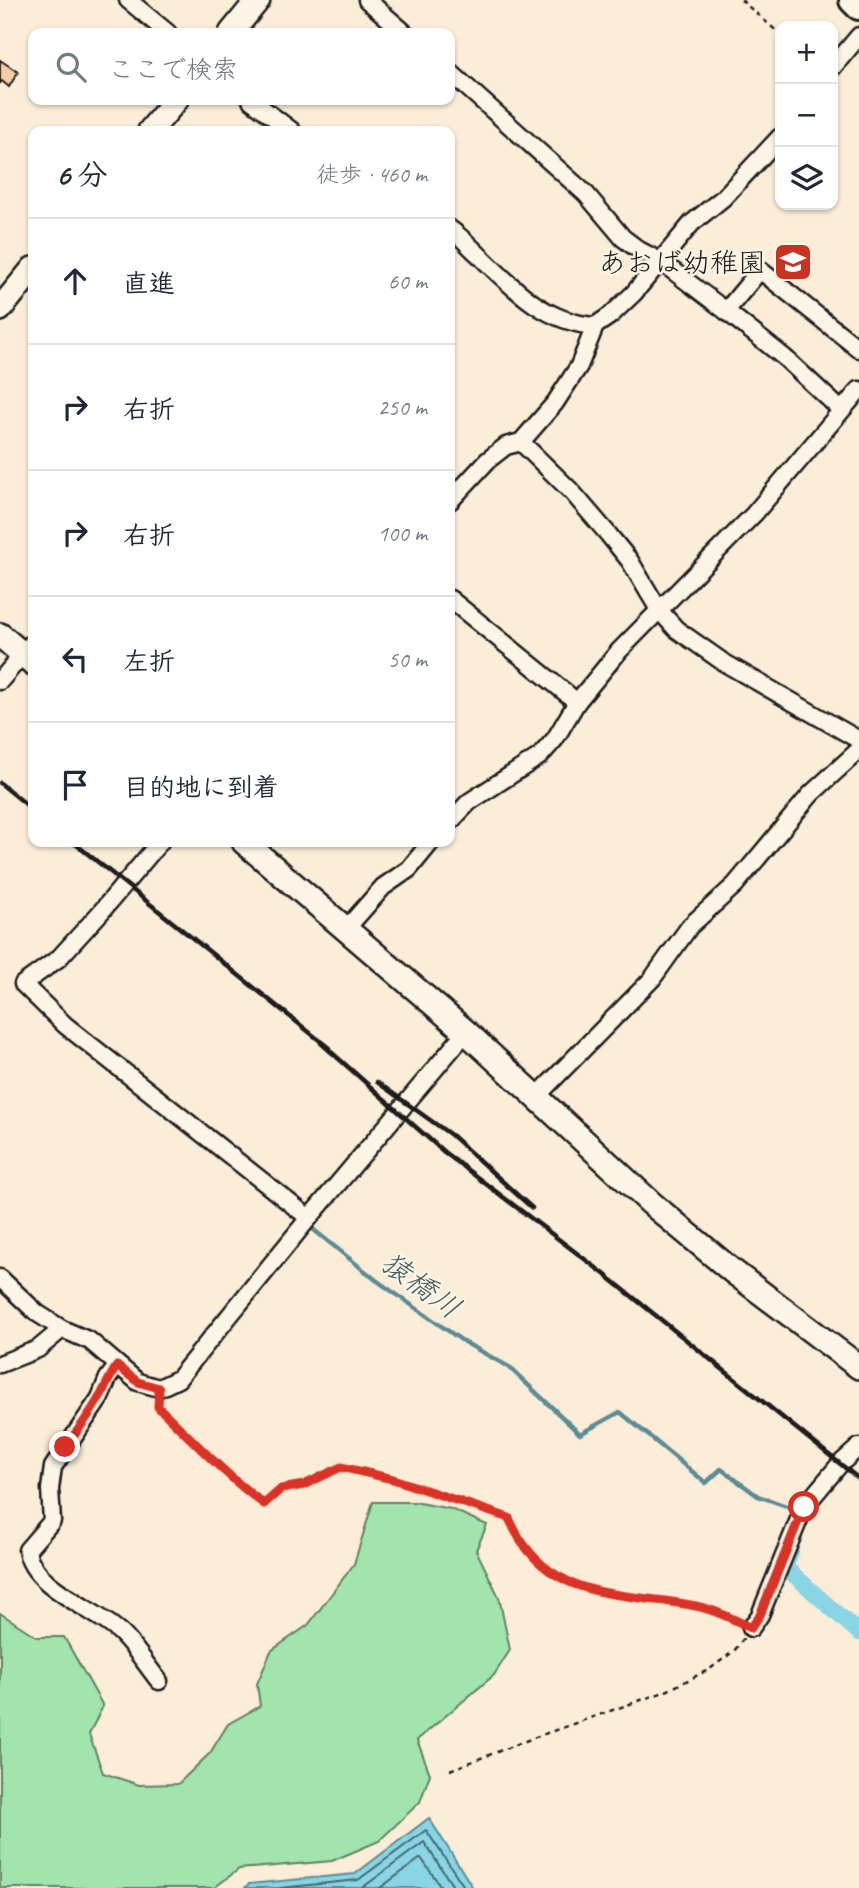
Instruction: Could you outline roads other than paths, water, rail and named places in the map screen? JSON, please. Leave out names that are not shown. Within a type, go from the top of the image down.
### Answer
[{"type":"main road","points":[[853,0],[859,6]]},
{"type":"street","points":[[128,0],[162,28]]},
{"type":"street","points":[[235,28],[258,0]]},
{"type":"street","points":[[367,0],[399,28]]},
{"type":"street","points":[[838,61],[859,36]]},
{"type":"street","points":[[455,76],[586,194],[623,238],[660,261],[726,311],[785,358],[841,410]]},
{"type":"street","points":[[154,126],[172,105]]},
{"type":"street","points":[[258,105],[285,126]]},
{"type":"street","points":[[455,496],[488,460],[506,446],[521,442],[555,403],[579,366],[595,326],[634,293],[692,223],[723,198],[775,143]]},
{"type":"street","points":[[455,234],[541,310],[575,325],[595,326]]},
{"type":"street","points":[[726,311],[760,270],[859,349]]},
{"type":"street","points":[[0,309],[28,276]]},
{"type":"street","points":[[455,817],[469,802],[540,756],[555,739],[578,702],[619,651],[754,514],[859,390]]},
{"type":"street","points":[[521,442],[572,492],[608,534],[630,562],[659,610],[676,629],[696,645],[859,740]]},
{"type":"street","points":[[455,604],[578,702]]},
{"type":"street","points":[[0,635],[28,652]]},
{"type":"street","points":[[0,681],[28,655]]},
{"type":"street","points":[[536,1097],[652,979],[690,926],[735,885],[811,794],[859,750]]},
{"type":"street","points":[[156,847],[59,958],[23,984],[65,1025],[306,1221]]},
{"type":"street","points":[[250,847],[466,1032],[652,1204],[731,1270],[859,1367]]},
{"type":"street","points":[[346,929],[383,887],[409,869],[427,847]]},
{"type":"street","points":[[0,1278],[37,1313],[90,1342],[138,1382],[159,1388],[178,1379],[306,1221],[466,1032]]},
{"type":"street","points":[[0,1364],[38,1349],[62,1329]]},
{"type":"street","points":[[117,1366],[53,1467],[50,1489],[52,1521],[27,1550],[29,1562],[48,1582],[123,1635],[159,1681]]},
{"type":"street","points":[[751,1628],[760,1615],[802,1511],[840,1464],[859,1447]]},
{"type":"water","points":[[429,1818],[473,1888],[245,1888],[249,1884],[355,1874]]},
{"type":"waterway","name":"猿橋川","points":[[309,1226],[376,1280],[464,1342],[509,1367],[580,1434],[620,1412],[706,1483],[721,1469],[758,1496],[798,1510]]},
{"type":"waterway","points":[[791,1552],[785,1567],[859,1633]]},
{"type":"railway","points":[[0,783],[28,806]]},
{"type":"railway","points":[[79,847],[329,1048]]},
{"type":"railway","points":[[321,1043],[444,1152],[603,1273],[859,1479]]},
{"type":"railway","points":[[377,1082],[451,1135],[532,1208]]},
{"type":"place","name":"あおば幼稚園","points":[[793,262]]}]
